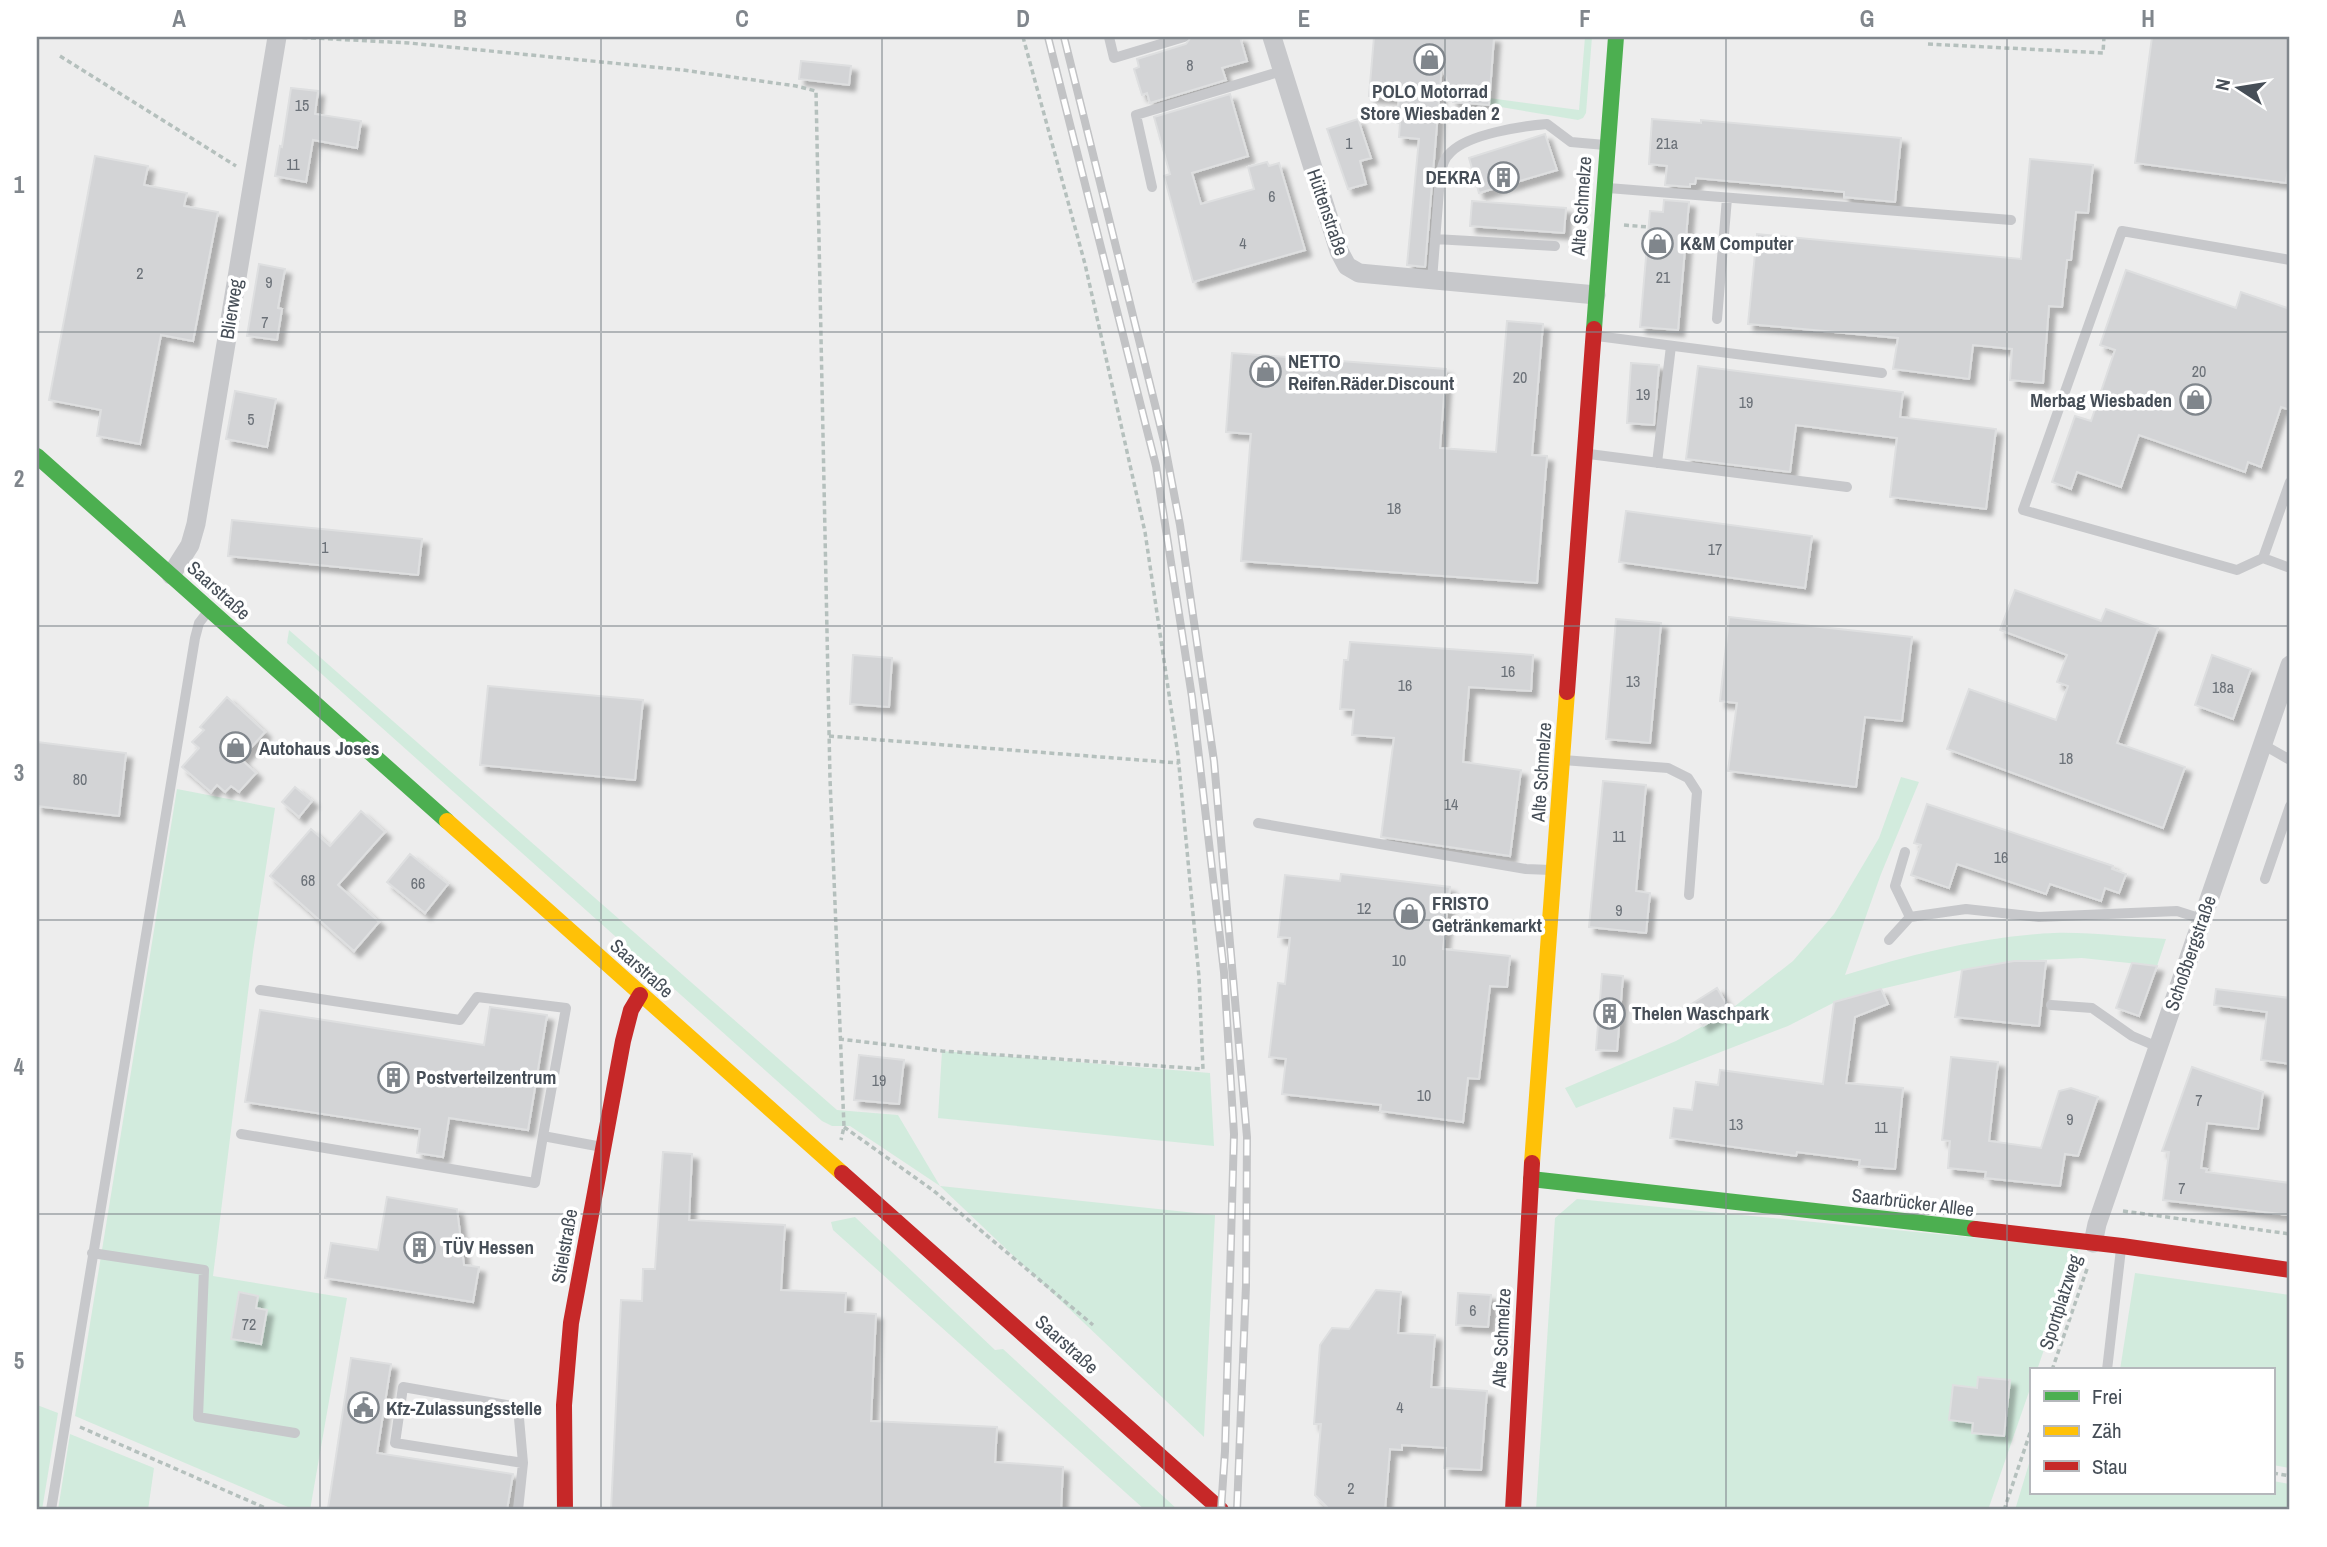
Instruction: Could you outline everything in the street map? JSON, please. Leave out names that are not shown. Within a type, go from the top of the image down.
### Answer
[{"type":"street","name":"Blierweg","points":[[171,575],[190,545],[196,524],[277,37]]},
{"type":"street","name":"Hüttenstraße","points":[[1272,37],[1339,251],[1347,266],[1359,273],[1596,295]]},
{"type":"street","name":"Alte Schmelze","points":[[1513,1510],[1531,1179],[1616,37]]},
{"type":"street","name":"Saarstraße","points":[[37,456],[1221,1510]]},
{"type":"street","name":"Schoßbergstraße","points":[[2093,1243],[2097,1224],[2262,744],[2284,702],[2290,665]]},
{"type":"street","name":"Stielstraße","points":[[565,1510],[564,1405],[571,1323],[626,1026],[640,995]]},
{"type":"street","name":"Saarbrücker Allee","points":[[1531,1179],[2122,1246],[2290,1269]]},
{"type":"lane","points":[[1109,37],[1114,58],[1184,37]]},
{"type":"lane","points":[[1152,187],[1136,115],[1282,71]]},
{"type":"lane","points":[[1432,280],[1440,177],[1444,162],[1452,150],[1491,134],[1521,126],[1548,124],[1571,142],[1606,146]]},
{"type":"lane","points":[[1604,188],[2011,220]]},
{"type":"lane","points":[[1717,319],[1727,198]]},
{"type":"lane","points":[[2290,260],[2123,232],[2023,510],[2237,570],[2263,558],[2290,568]]},
{"type":"lane","points":[[1436,239],[1555,246]]},
{"type":"lane","points":[[1593,335],[1882,373]]},
{"type":"lane","points":[[1657,463],[1671,346]]},
{"type":"lane","points":[[1585,453],[1847,487]]},
{"type":"lane","points":[[2263,558],[2290,482]]},
{"type":"lane","points":[[51,1510],[195,638],[199,623],[209,609]]},
{"type":"lane","points":[[2262,744],[2290,760]]},
{"type":"lane","points":[[1563,760],[1668,768],[1688,778],[1697,792],[1689,895]]},
{"type":"lane","points":[[2265,879],[2290,806]]},
{"type":"lane","points":[[1258,823],[1526,869],[1555,870]]},
{"type":"lane","points":[[1905,852],[1895,886],[1910,917]]},
{"type":"lane","points":[[1889,940],[1910,917],[1966,909],[2039,917],[2177,911],[2202,919]]},
{"type":"lane","points":[[241,1134],[535,1183],[566,1008],[477,997],[460,1020],[260,989]]},
{"type":"lane","points":[[2051,1004],[2092,1008],[2132,1036],[2158,1047]]},
{"type":"lane","points":[[543,1136],[603,1148]]},
{"type":"lane","points":[[2107,1368],[2122,1246]]},
{"type":"lane","points":[[92,1253],[204,1269],[198,1417],[295,1433]]},
{"type":"lane","points":[[518,1510],[523,1464],[518,1407],[403,1387],[395,1443],[523,1464]]},
{"type":"path","points":[[292,37],[409,43],[683,70],[816,91],[830,736],[844,1127],[839,1147],[828,1161]]},
{"type":"path","points":[[839,1039],[942,1051],[1203,1069],[1199,977],[1179,763],[1145,532],[1085,264],[1023,37]]},
{"type":"path","points":[[1928,44],[2103,53],[2105,37]]},
{"type":"path","points":[[60,55],[252,176]]},
{"type":"path","points":[[830,736],[1179,763]]},
{"type":"path","points":[[844,1127],[934,1191],[1093,1325]]},
{"type":"path","points":[[2123,1211],[2290,1234]]},
{"type":"path","name":"Sportplatzweg","points":[[2053,1368],[2093,1243]]},
{"type":"path","points":[[66,1421],[270,1510]]},
{"type":"path","points":[[2004,1510],[2030,1433]]},
{"type":"green space","points":[[1585,37],[1592,37],[1586,113],[1583,118],[1578,120],[1489,105],[1489,98],[1579,110]]},
{"type":"green space","points":[[289,630],[837,1110],[898,1115],[940,1186],[850,1126],[832,1126],[822,1121],[287,643]]},
{"type":"green space","points":[[1901,777],[1919,782],[1881,874],[1845,975],[1948,947],[2054,933],[2166,939],[2157,966],[2082,958],[2014,961],[1881,989],[1835,1002],[1788,1026],[1576,1108],[1565,1088],[1676,1041],[1703,1026],[1730,1010],[1793,961],[1834,914],[1879,838]]},
{"type":"green space","points":[[177,789],[275,808],[253,952],[213,1276],[347,1298],[310,1510],[295,1510],[75,1416]]},
{"type":"green space","points":[[942,1051],[1210,1073],[1214,1146],[938,1118]]},
{"type":"green space","points":[[940,1186],[1215,1215],[1204,1437]]},
{"type":"green space","points":[[1577,1199],[2079,1248],[2038,1368],[2030,1368],[2030,1389],[1988,1510],[1536,1510],[1555,1218]]},
{"type":"green space","points":[[855,1217],[995,1350],[1003,1349],[1178,1510],[1145,1510],[833,1230],[831,1222]]},
{"type":"green space","points":[[2135,1273],[2290,1295],[2290,1468],[2274,1465],[2274,1368],[2120,1368]]},
{"type":"green space","points":[[37,1405],[58,1413],[42,1510],[37,1510]]},
{"type":"green space","points":[[70,1434],[154,1468],[148,1510],[58,1510]]},
{"type":"green space","points":[[2030,1460],[2030,1494],[2274,1494],[2274,1481],[2290,1484],[2290,1510],[2015,1510]]},
{"type":"building","points":[[1191,37],[1240,37],[1247,61],[1222,68],[1226,80],[1150,103],[1147,93],[1142,95],[1134,69],[1139,67],[1137,59],[1186,44]]},
{"type":"building","points":[[1374,37],[1494,37],[1489,105],[1453,102],[1442,65],[1425,267],[1407,265],[1419,139],[1399,137],[1399,98],[1369,96]]},
{"type":"building","points":[[2152,37],[2290,37],[2290,153],[2286,183],[2135,163]]},
{"type":"building","points":[[801,61],[851,66],[849,85],[799,79]]},
{"type":"building","points":[[291,88],[318,91],[315,114],[361,121],[357,148],[313,140],[306,182],[275,176]]},
{"type":"building","points":[[1230,94],[1248,156],[1192,173],[1201,204],[1254,189],[1248,167],[1267,162],[1269,166],[1279,163],[1305,250],[1193,282],[1164,176],[1170,174],[1154,117]]},
{"type":"building","points":[[1358,119],[1371,158],[1360,161],[1366,184],[1348,189],[1327,129]]},
{"type":"building","points":[[1652,119],[1701,123],[1701,120],[1901,138],[1895,202],[1844,197],[1844,192],[1696,178],[1695,184],[1690,184],[1690,187],[1665,185],[1667,166],[1649,164]]},
{"type":"building","points":[[1545,134],[1557,170],[1479,193],[1469,158]]},
{"type":"building","points":[[95,156],[148,166],[144,185],[187,193],[184,206],[218,212],[193,341],[161,335],[140,444],[97,436],[101,410],[49,400]]},
{"type":"building","points":[[2030,159],[2093,165],[2088,213],[2076,212],[2062,307],[2049,306],[2043,383],[2010,380],[2012,349],[1973,345],[1969,379],[1893,369],[1898,338],[1748,324],[1757,234],[2021,259]]},
{"type":"building","points":[[1664,200],[1689,202],[1678,330],[1640,327],[1650,211],[1663,212]]},
{"type":"building","points":[[1472,201],[1566,208],[1564,233],[1470,226]]},
{"type":"building","points":[[259,264],[285,269],[278,308],[282,309],[277,340],[247,336]]},
{"type":"building","points":[[2126,270],[2236,308],[2241,292],[2290,309],[2290,410],[2281,407],[2261,467],[2248,462],[2245,472],[2139,435],[2121,487],[2077,472],[2071,489],[2052,482],[2075,416],[2091,421],[2115,350],[2100,345]]},
{"type":"building","points":[[1507,321],[1543,324],[1532,455],[1547,456],[1537,583],[1241,561],[1251,434],[1226,432],[1232,353],[1446,369],[1440,448],[1496,452]]},
{"type":"building","points":[[1631,363],[1659,365],[1654,425],[1627,423]]},
{"type":"building","points":[[1698,366],[1903,392],[1900,417],[1996,429],[1986,509],[1890,497],[1897,438],[1796,425],[1790,472],[1686,459]]},
{"type":"building","points":[[235,391],[276,399],[267,447],[226,439]]},
{"type":"building","points":[[1626,511],[1812,536],[1805,588],[1619,562]]},
{"type":"building","points":[[232,520],[422,539],[418,575],[228,556]]},
{"type":"building","points":[[2015,590],[2101,621],[2106,609],[2158,628],[2117,743],[2185,767],[2163,828],[1947,749],[1969,689],[2056,720],[2068,686],[2057,682],[2067,655],[2000,630]]},
{"type":"building","points":[[1729,617],[1912,637],[1902,721],[1865,717],[1856,787],[1728,771],[1737,703],[1720,701]]},
{"type":"building","points":[[1616,619],[1661,623],[1650,743],[1606,739]]},
{"type":"building","points":[[1350,642],[1533,655],[1531,691],[1469,687],[1463,762],[1521,770],[1510,856],[1381,837],[1394,738],[1352,735],[1354,710],[1340,709],[1344,660],[1348,660]]},
{"type":"building","points":[[853,655],[892,658],[889,707],[850,704]]},
{"type":"building","points":[[2212,655],[2251,669],[2233,719],[2195,705]]},
{"type":"building","points":[[488,686],[643,700],[635,780],[480,765]]},
{"type":"building","points":[[227,697],[265,732],[241,759],[256,773],[239,792],[231,786],[225,792],[217,785],[211,792],[182,767],[199,748],[192,742],[204,730],[200,727]]},
{"type":"building","points":[[37,742],[126,753],[119,816],[37,806]]},
{"type":"building","points":[[1603,781],[1646,785],[1636,891],[1650,893],[1646,933],[1589,927]]},
{"type":"building","points":[[295,787],[312,801],[299,817],[282,802]]},
{"type":"building","points":[[1927,804],[2113,866],[2112,869],[2126,874],[2119,893],[2105,888],[2101,901],[2050,884],[2046,894],[1957,864],[1949,888],[1911,875],[1921,845],[1914,843]]},
{"type":"building","points":[[361,811],[385,832],[338,885],[379,922],[354,951],[270,876],[311,829],[330,846]]},
{"type":"building","points":[[410,854],[448,884],[425,913],[387,882]]},
{"type":"building","points":[[1341,874],[1450,887],[1443,949],[1510,956],[1507,987],[1490,986],[1479,1079],[1468,1078],[1463,1122],[1380,1111],[1381,1105],[1282,1094],[1286,1059],[1269,1057],[1278,983],[1285,984],[1290,938],[1278,937],[1285,875],[1340,881]]},
{"type":"building","points":[[2014,961],[2046,961],[2039,1026],[1955,1017],[1962,970]]},
{"type":"building","points":[[2132,963],[2157,966],[2139,1016],[2116,1008]]},
{"type":"building","name":"Thelen Waschpark","points":[[1602,974],[1623,976],[1617,1051],[1596,1050]]},
{"type":"building","points":[[1717,988],[1730,1010],[1703,1026],[1690,1005]]},
{"type":"building","points":[[1881,989],[1888,1004],[1855,1017],[1846,1083],[1903,1088],[1895,1169],[1859,1166],[1860,1160],[1797,1152],[1796,1156],[1670,1138],[1674,1108],[1692,1110],[1696,1082],[1718,1085],[1720,1070],[1823,1084],[1834,1002]]},
{"type":"building","points":[[2216,989],[2290,998],[2290,1064],[2261,1060],[2267,1012],[2214,1005]]},
{"type":"building","name":"Postverteilzentrum","points":[[490,1007],[547,1015],[528,1130],[449,1118],[443,1157],[417,1153],[420,1129],[245,1102],[260,1010],[484,1045]]},
{"type":"building","points":[[859,1055],[904,1060],[899,1104],[854,1100]]},
{"type":"building","points":[[1951,1057],[1998,1062],[1989,1141],[2041,1148],[2059,1091],[2071,1088],[2098,1097],[2078,1156],[2065,1154],[2060,1186],[1985,1178],[1986,1172],[1948,1168],[1950,1141],[1942,1140]]},
{"type":"building","points":[[2192,1067],[2263,1092],[2258,1129],[2207,1123],[2201,1168],[2207,1169],[2206,1172],[2290,1183],[2290,1215],[2163,1200],[2169,1152],[2162,1151]]},
{"type":"building","points":[[663,1152],[692,1154],[689,1220],[785,1225],[781,1290],[846,1293],[845,1312],[876,1314],[871,1421],[997,1427],[995,1462],[1063,1467],[1061,1510],[611,1510],[621,1300],[642,1301],[643,1269],[655,1269]]},
{"type":"building","name":"TÜV Hessen","points":[[387,1197],[457,1209],[464,1265],[479,1267],[473,1302],[325,1278],[331,1243],[378,1250]]},
{"type":"building","points":[[1376,1290],[1401,1292],[1398,1333],[1435,1335],[1431,1387],[1487,1391],[1481,1470],[1444,1468],[1446,1448],[1402,1445],[1402,1450],[1390,1449],[1385,1510],[1330,1510],[1315,1495],[1321,1424],[1314,1424],[1320,1345],[1332,1328],[1349,1329]]},
{"type":"building","points":[[239,1292],[258,1296],[256,1308],[267,1310],[261,1344],[231,1339]]},
{"type":"building","points":[[1458,1293],[1491,1295],[1488,1327],[1456,1325]]},
{"type":"building","name":"Kfz-Zulassungsstelle","points":[[351,1358],[391,1364],[377,1453],[513,1474],[507,1510],[328,1508]]},
{"type":"building","points":[[1978,1377],[2010,1380],[2004,1436],[1972,1433],[1973,1423],[1949,1420],[1953,1385],[1977,1388]]},
{"type":"railway","points":[[1048,37],[1156,466],[1192,697],[1224,972],[1234,1134],[1221,1510]]},
{"type":"railway","points":[[1064,37],[1164,441],[1180,525],[1214,761],[1247,1137],[1246,1285],[1237,1510]]},
{"type":"traffic: fast","points":[[1594,329],[1616,37]]},
{"type":"traffic: fast","points":[[37,456],[447,821]]},
{"type":"traffic: fast","points":[[1531,1179],[1975,1229]]},
{"type":"traffic: slow","points":[[1532,1163],[1567,692]]},
{"type":"traffic: slow","points":[[447,821],[842,1173]]},
{"type":"traffic: jam","points":[[1567,692],[1594,329]]},
{"type":"traffic: jam","points":[[565,1510],[564,1405],[571,1323],[623,1041],[631,1010],[640,995]]},
{"type":"traffic: jam","points":[[1513,1510],[1532,1163]]},
{"type":"traffic: jam","points":[[842,1173],[1221,1510]]},
{"type":"traffic: jam","points":[[1975,1229],[2122,1246],[2290,1270]]},
{"type":"place","name":"POLO Motorrad Store Wiesbaden 2","points":[[1430,60]]},
{"type":"place","name":"DEKRA","points":[[1504,177]]},
{"type":"place","name":"K&M Computer","points":[[1657,243]]},
{"type":"place","name":"NETTO Reifen.Räder.Discount","points":[[1265,372]]},
{"type":"place","name":"Merbag Wiesbaden","points":[[2195,400]]},
{"type":"place","name":"Autohaus Joses","points":[[236,748]]},
{"type":"place","name":"FRISTO Getränkemarkt","points":[[1409,914]]},
{"type":"place","name":"Thelen Waschpark","points":[[1609,1013]]},
{"type":"place","name":"Postverteilzentrum","points":[[393,1077]]},
{"type":"place","name":"TÜV Hessen","points":[[420,1247]]},
{"type":"place","name":"Kfz-Zulassungsstelle","points":[[363,1408]]}]
